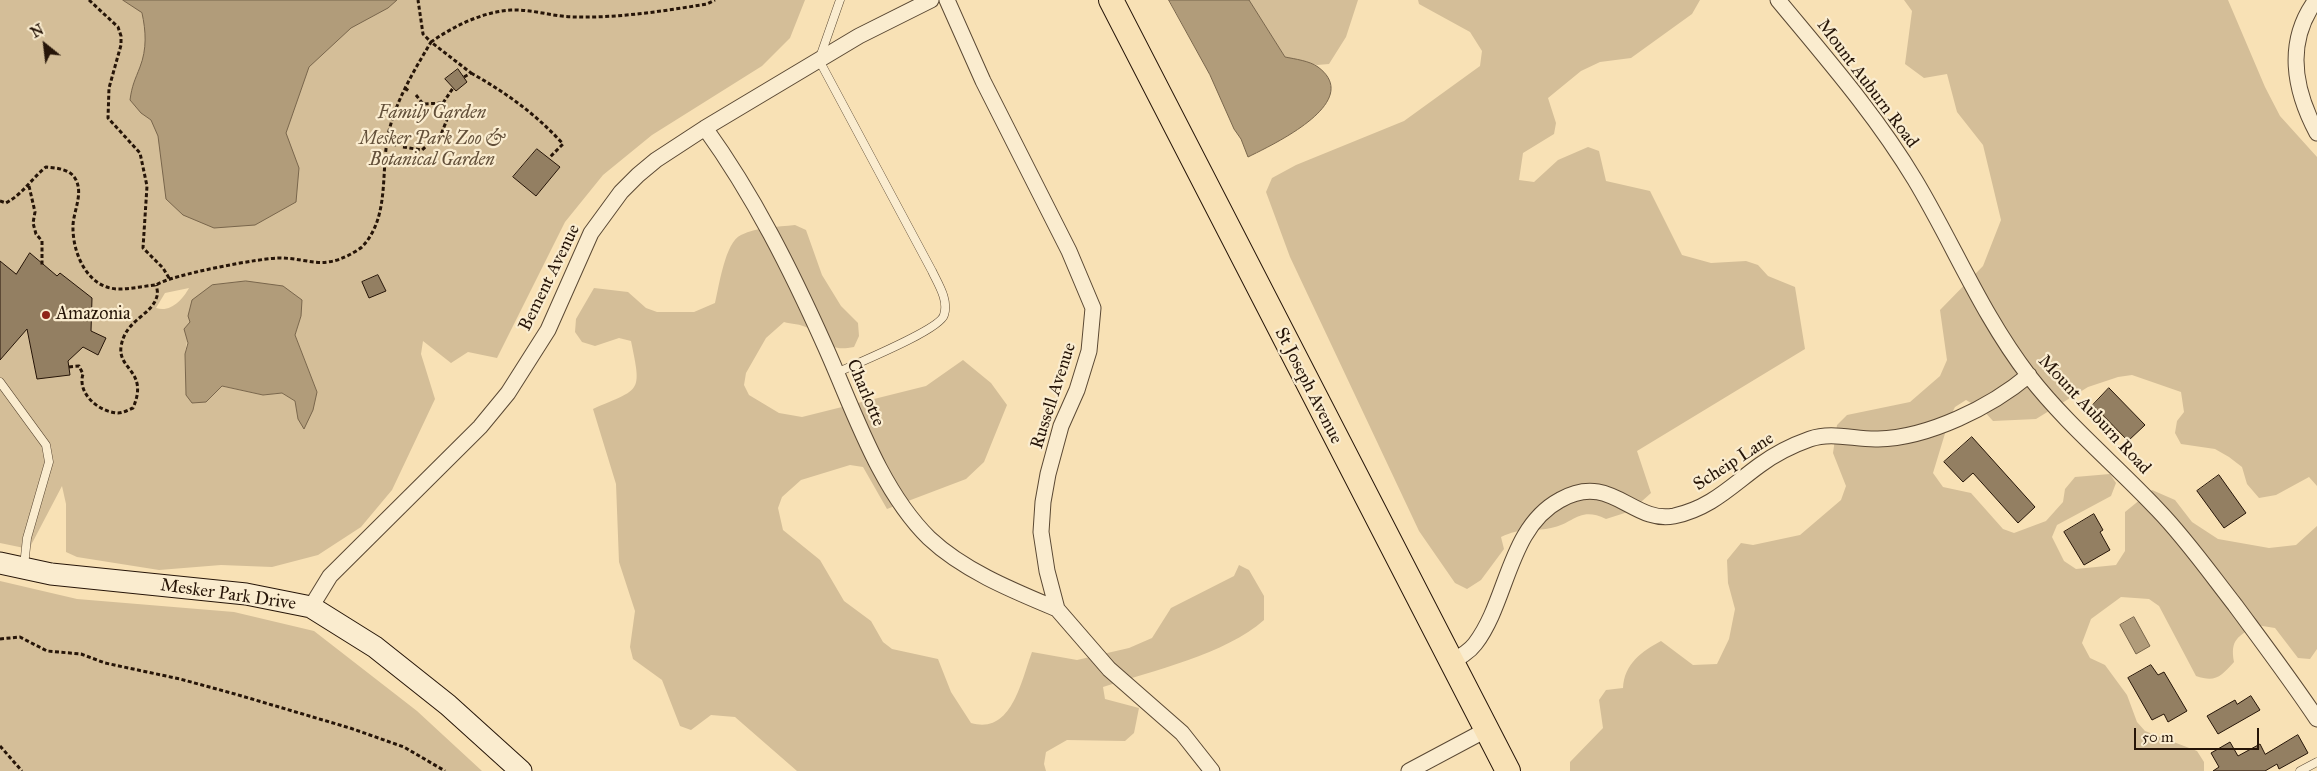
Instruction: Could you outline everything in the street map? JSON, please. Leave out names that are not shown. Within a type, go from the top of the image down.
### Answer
[{"type":"main road","name":"St Joseph Avenue","points":[[1111,0],[1508,771]]},
{"type":"street","name":"Bement Avenue","points":[[311,608],[330,576],[480,427],[508,393],[548,330],[591,233],[621,192],[656,160],[705,128],[859,36],[931,0]]},
{"type":"street","name":"Russell Avenue","points":[[946,0],[983,81],[1069,251],[1093,308],[1089,351],[1077,390],[1062,426],[1048,474],[1043,502],[1042,532],[1047,571],[1057,609],[1109,669],[1182,733],[1212,771]]},
{"type":"street","name":"Mount Auburn Road","points":[[1778,0],[1854,92],[1889,140],[1915,179],[1981,303],[2029,375],[2068,418],[2160,511],[2195,553],[2296,687],[2317,719]]},
{"type":"street","points":[[2316,0],[2298,35],[2295,58],[2301,98],[2316,127]]},
{"type":"street","name":"Charlotte","points":[[705,128],[741,179],[772,236],[873,455],[912,518],[928,537],[946,552],[977,571],[1057,609]]},
{"type":"street","name":"Scheip Lane","points":[[1451,662],[1464,655],[1475,644],[1490,616],[1526,534],[1539,516],[1560,499],[1573,494],[1600,492],[1610,494],[1656,516],[1672,516],[1709,504],[1762,463],[1813,438],[1830,435],[1877,439],[1899,438],[1936,427],[1980,407],[2029,375]]},
{"type":"street","name":"Mesker Park Drive","points":[[0,563],[88,578],[246,594],[311,608],[375,647],[448,705],[521,771]]},
{"type":"street","points":[[1409,771],[1486,730]]},
{"type":"lane","points":[[836,373],[927,330],[940,322],[946,310],[944,298],[932,271],[819,60],[840,0]]},
{"type":"lane","points":[[0,382],[46,445],[49,462],[27,538],[23,568]]},
{"type":"lane","points":[[2300,771],[2317,762]]},
{"type":"path","points":[[89,0],[118,27],[121,36],[121,44],[108,92],[108,118],[140,153],[147,186],[143,248],[163,268],[169,278]]},
{"type":"path","points":[[418,0],[423,34],[430,42],[471,73],[500,89],[545,124],[563,144],[549,158]]},
{"type":"path","points":[[0,201],[6,203],[19,196],[29,186],[34,176],[46,167],[64,169],[76,179],[79,192],[73,225],[76,250],[83,267],[100,285],[117,289],[156,284],[188,273],[282,258],[317,264],[338,261],[361,248],[377,223],[384,188],[384,155],[390,127],[405,88],[430,42],[453,26],[512,10],[574,17],[623,15],[652,13],[707,4],[715,0]]},
{"type":"path","points":[[464,78],[471,73]]},
{"type":"path","points":[[405,88],[410,92]]},
{"type":"path","points":[[443,103],[453,88]]},
{"type":"path","points":[[416,95],[423,104],[443,103]]},
{"type":"path","points":[[403,147],[422,150],[440,137],[448,117],[443,103]]},
{"type":"path","points":[[388,143],[396,146]]},
{"type":"path","points":[[29,186],[35,212],[33,224],[36,234],[42,241],[42,265]]},
{"type":"path","points":[[69,366],[79,366],[83,374],[80,382],[84,394],[103,410],[119,413],[133,408],[139,394],[137,381],[123,357],[121,349],[124,335],[134,321],[148,309],[157,297],[156,284]]},
{"type":"path","points":[[0,639],[20,637],[47,651],[81,654],[105,663],[180,679],[350,728],[404,747],[445,771]]},
{"type":"path","points":[[0,746],[22,771]]},
{"type":"green space","name":"Mesker Park Zoo & Botanical Garden","points":[[0,0],[805,0],[790,38],[762,66],[652,135],[603,175],[565,222],[497,358],[468,352],[451,363],[423,341],[421,354],[435,399],[392,490],[361,527],[318,555],[272,567],[221,565],[159,570],[77,557],[66,552],[66,504],[62,486],[29,549],[0,543]],"holes":[[[189,288],[176,304],[167,309],[156,308],[165,293]],[[301,316],[295,335],[317,392],[298,419],[295,401],[282,393],[263,395],[221,386],[206,402],[186,395],[185,354],[190,322]]]},
{"type":"green space","points":[[1249,0],[1358,0],[1346,37],[1329,64],[1317,65],[1285,57]]},
{"type":"green space","points":[[1418,0],[1700,0],[1692,14],[1631,58],[1600,62],[1581,71],[1548,98],[1556,123],[1554,134],[1523,153],[1519,180],[1534,182],[1558,160],[1588,147],[1599,151],[1606,181],[1650,191],[1682,255],[1711,263],[1746,261],[1758,265],[1768,276],[1795,287],[1805,349],[1637,451],[1651,493],[1631,511],[1606,519],[1597,515],[1583,515],[1559,526],[1521,531],[1501,537],[1504,549],[1481,580],[1467,589],[1455,583],[1419,531],[1290,257],[1266,192],[1272,178],[1296,165],[1404,121],[1480,66],[1482,51],[1470,32],[1419,4]]},
{"type":"green space","points":[[1904,0],[2228,0],[2265,87],[2280,116],[2317,157],[2317,486],[2309,477],[2276,495],[2259,498],[2247,484],[2242,467],[2229,457],[2215,449],[2181,444],[2175,433],[2177,421],[2184,412],[2181,392],[2132,375],[2118,377],[2088,387],[2036,419],[1993,421],[1983,410],[1966,400],[1955,407],[1950,417],[1933,473],[1943,487],[1971,493],[2003,529],[2014,533],[2046,521],[2063,502],[2065,489],[2075,477],[2110,474],[2116,483],[2111,496],[2057,525],[2052,537],[2064,561],[2076,569],[2116,565],[2125,551],[2125,512],[2152,490],[2175,500],[2192,522],[2218,539],[2269,548],[2296,545],[2317,526],[2317,649],[2310,659],[2298,658],[2275,628],[2256,625],[2240,636],[2234,643],[2234,662],[2218,677],[2209,679],[2196,676],[2159,606],[2149,599],[2121,597],[2091,619],[2082,643],[2090,658],[2105,665],[2127,695],[2137,722],[2145,731],[2197,751],[2204,762],[2204,771],[1570,771],[1570,762],[1603,728],[1599,700],[1606,690],[1623,688],[1624,679],[1630,665],[1647,649],[1661,641],[1693,665],[1717,664],[1729,639],[1735,609],[1728,583],[1727,560],[1741,543],[1753,545],[1800,535],[1841,500],[1846,486],[1833,453],[1837,425],[1847,415],[1910,402],[1940,376],[1947,360],[1940,310],[1983,266],[2001,220],[1983,145],[1957,112],[1947,74],[1924,78],[1905,64],[1912,11]]},
{"type":"green space","points":[[795,225],[806,230],[822,275],[841,306],[858,323],[859,336],[854,347],[838,348],[828,344],[808,328],[784,322],[766,338],[746,373],[744,385],[749,395],[779,413],[802,417],[926,386],[963,360],[991,383],[1007,405],[984,462],[966,479],[887,509],[863,467],[850,465],[801,480],[782,497],[778,508],[783,530],[820,560],[844,601],[871,621],[883,642],[892,649],[938,659],[951,692],[971,723],[985,725],[996,721],[1005,713],[1013,703],[1019,690],[1032,652],[1077,660],[1129,648],[1152,638],[1171,608],[1234,576],[1239,565],[1249,570],[1264,596],[1264,620],[1230,643],[1209,652],[1103,687],[1105,699],[1139,708],[1134,733],[1125,741],[1067,740],[1046,752],[1044,764],[1046,771],[797,771],[735,717],[711,715],[691,730],[680,726],[662,680],[633,659],[630,647],[635,611],[619,562],[616,484],[593,409],[621,397],[634,387],[636,371],[631,341],[619,338],[595,346],[582,342],[575,332],[576,319],[594,288],[628,292],[646,308],[657,312],[694,312],[715,303],[727,255],[735,239],[754,230]]},
{"type":"green space","points":[[0,581],[77,599],[234,612],[314,631],[417,711],[482,771],[0,771]]},
{"type":"shaded area","points":[[123,0],[397,0],[388,8],[351,28],[309,67],[286,133],[299,168],[296,202],[255,225],[214,228],[183,215],[166,199],[158,136],[151,120],[141,113],[130,100],[145,47],[142,13]]},
{"type":"shaded area","points":[[1169,0],[1249,0],[1285,57],[1315,65],[1329,80],[1330,94],[1323,108],[1310,121],[1276,143],[1248,157],[1210,75]]},
{"type":"shaded area","points":[[246,281],[283,286],[302,300],[301,316],[295,335],[317,392],[313,410],[304,429],[298,419],[295,401],[282,393],[263,395],[222,386],[206,402],[192,403],[186,395],[185,354],[188,343],[184,329],[190,322],[188,316],[192,300],[212,285]]},
{"type":"shaded area","points":[[2134,617],[2150,646],[2136,654],[2120,625]]},
{"type":"building","points":[[458,69],[467,82],[456,91],[445,79]]},
{"type":"building","points":[[537,149],[560,167],[536,196],[513,177]]},
{"type":"building","name":"Amazonia","points":[[30,253],[57,276],[60,273],[92,298],[91,331],[106,338],[98,355],[83,347],[68,361],[70,375],[37,379],[27,329],[0,360],[0,261],[16,274]]},
{"type":"building","points":[[378,275],[386,291],[369,298],[362,282]]},
{"type":"building","points":[[2109,388],[2145,425],[2128,441],[2093,405]]},
{"type":"building","points":[[1972,437],[2035,507],[2018,523],[1973,473],[1963,482],[1944,462]]},
{"type":"building","points":[[2219,475],[2246,513],[2224,528],[2197,491]]},
{"type":"building","points":[[2094,514],[2103,530],[2100,532],[2110,550],[2084,565],[2064,532]]},
{"type":"building","points":[[2151,665],[2158,675],[2164,672],[2187,711],[2168,722],[2164,714],[2152,720],[2128,678]]},
{"type":"building","points":[[2251,696],[2260,710],[2218,734],[2207,716],[2235,700],[2237,704]]},
{"type":"building","points":[[2298,735],[2308,753],[2279,769],[2277,764],[2265,771],[2213,771],[2219,767],[2211,753],[2230,742],[2238,756],[2260,744],[2265,754]]},
{"type":"place","name":"Amazonia","points":[[46,315]]},
{"type":"park label","name":"Family Garden","points":[[432,114]]}]
